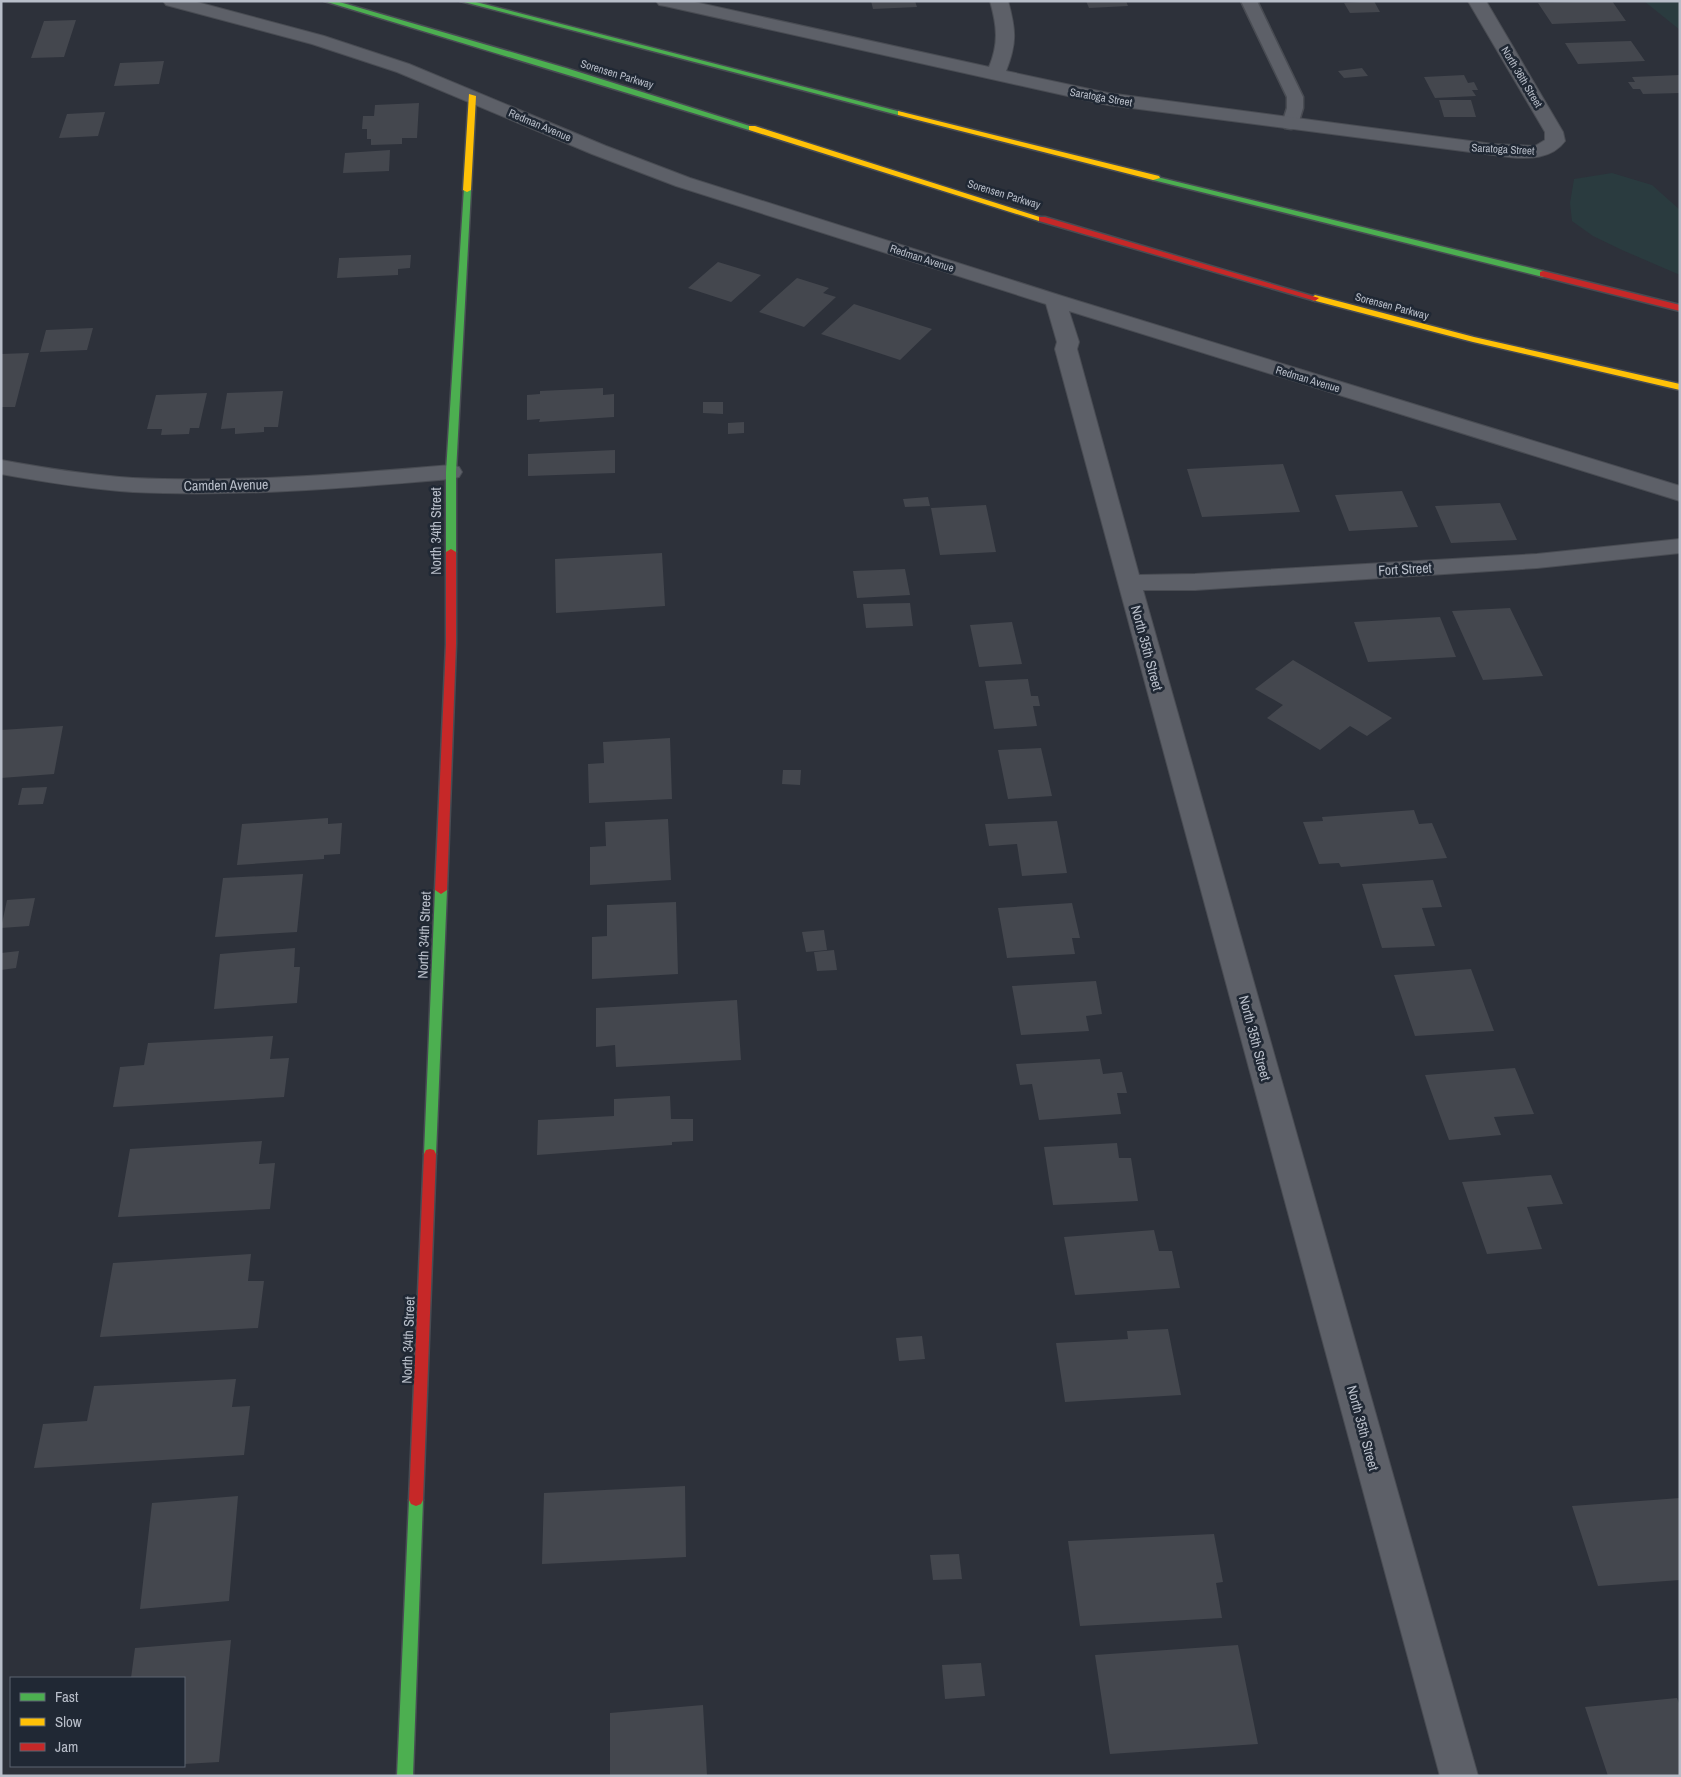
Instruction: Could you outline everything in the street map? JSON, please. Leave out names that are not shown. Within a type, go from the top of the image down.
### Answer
[{"type":"main road","name":"Sorensen Parkway","points":[[327,1],[507,53],[790,142],[1266,285],[1449,334],[1680,387]]},
{"type":"main road","points":[[463,1],[1328,222],[1680,308]]},
{"type":"main road","name":"North 34th Street","points":[[405,1776],[452,644],[451,472],[472,96]]},
{"type":"street","name":"Redman Avenue","points":[[172,1],[318,40],[403,68],[599,150],[683,182],[1055,300],[1680,494]]},
{"type":"street","name":"Saratoga Street","points":[[665,1],[995,76],[1108,99],[1492,150],[1527,152],[1544,150]]},
{"type":"street","points":[[995,76],[1006,48],[1007,28],[999,1]]},
{"type":"street","name":"North 36th Street","points":[[1477,1],[1554,132],[1555,141],[1544,150]]},
{"type":"street","name":"North 35th Street","points":[[1055,300],[1068,342],[1066,349],[1129,583],[1459,1776]]},
{"type":"street","name":"Camden Avenue","points":[[1,467],[44,475],[110,483],[164,486],[226,486],[451,472]]},
{"type":"street","name":"Fort Street","points":[[1129,583],[1195,582],[1537,561],[1680,546]]},
{"type":"lane","points":[[1249,1],[1295,97],[1296,108],[1291,124]]},
{"type":"shaded area","points":[[1644,1],[1680,1],[1680,30]]},
{"type":"shaded area","points":[[1612,173],[1652,185],[1680,210],[1680,275],[1593,236],[1572,221],[1570,203],[1574,179]]},
{"type":"building","points":[[871,1],[915,1],[917,7],[873,9]]},
{"type":"building","points":[[1086,1],[1126,1],[1128,6],[1089,8]]},
{"type":"building","points":[[1374,1],[1380,12],[1350,13],[1344,3]]},
{"type":"building","points":[[1612,1],[1626,21],[1552,24],[1538,3]]},
{"type":"building","points":[[76,20],[64,57],[31,58],[44,21]]},
{"type":"building","points":[[1631,41],[1645,61],[1578,64],[1565,43]]},
{"type":"building","points":[[164,61],[159,84],[114,86],[120,63]]},
{"type":"building","points":[[1362,68],[1368,76],[1344,78],[1338,71]]},
{"type":"building","points":[[1464,75],[1468,83],[1474,82],[1478,90],[1472,90],[1476,96],[1435,98],[1424,77]]},
{"type":"building","points":[[1680,75],[1680,93],[1643,94],[1640,89],[1633,89],[1628,82],[1635,82],[1632,77]]},
{"type":"building","points":[[1439,100],[1471,100],[1476,117],[1444,117]]},
{"type":"building","points":[[419,103],[417,138],[402,138],[402,144],[371,145],[371,139],[367,139],[367,129],[362,129],[363,116],[374,116],[375,105]]},
{"type":"building","points":[[105,112],[98,136],[59,138],[67,114]]},
{"type":"building","points":[[390,150],[389,171],[343,173],[345,153]]},
{"type":"building","points":[[411,255],[410,268],[398,269],[398,275],[337,278],[339,258]]},
{"type":"building","points":[[718,262],[761,275],[731,302],[688,288]]},
{"type":"building","points":[[797,278],[829,288],[823,293],[836,297],[804,327],[759,312]]},
{"type":"building","points":[[854,304],[932,329],[900,360],[821,334]]},
{"type":"building","points":[[93,328],[87,350],[40,352],[46,330]]},
{"type":"building","points":[[29,353],[15,407],[1,407],[1,354]]},
{"type":"building","points":[[603,388],[603,395],[614,394],[614,417],[539,422],[540,419],[527,420],[527,395],[540,394],[540,391]]},
{"type":"building","points":[[283,391],[278,427],[264,427],[264,432],[235,434],[235,428],[221,429],[227,393]]},
{"type":"building","points":[[207,393],[199,428],[190,428],[189,434],[161,435],[162,429],[147,429],[156,395]]},
{"type":"building","points":[[703,402],[723,402],[723,414],[703,413]]},
{"type":"building","points":[[744,422],[744,433],[728,434],[728,423]]},
{"type":"building","points":[[615,450],[615,473],[528,476],[528,454]]},
{"type":"building","points":[[1283,464],[1300,512],[1202,517],[1187,469]]},
{"type":"building","points":[[1402,491],[1418,527],[1349,531],[1335,495]]},
{"type":"building","points":[[928,497],[930,506],[905,507],[903,499]]},
{"type":"building","points":[[1500,503],[1517,540],[1451,543],[1435,506]]},
{"type":"building","points":[[986,505],[996,552],[940,555],[931,508]]},
{"type":"building","points":[[662,553],[665,606],[556,613],[555,559]]},
{"type":"building","points":[[905,569],[910,595],[857,598],[853,571]]},
{"type":"building","points":[[910,603],[913,626],[866,628],[863,604]]},
{"type":"building","points":[[1510,608],[1543,676],[1483,680],[1452,611]]},
{"type":"building","points":[[1440,617],[1456,657],[1368,662],[1354,622]]},
{"type":"building","points":[[1012,622],[1022,664],[979,667],[970,625]]},
{"type":"building","points":[[1293,660],[1392,718],[1367,736],[1350,726],[1320,750],[1267,718],[1283,705],[1255,689]]},
{"type":"building","points":[[1028,679],[1031,696],[1038,696],[1040,706],[1033,706],[1037,726],[994,729],[985,681]]},
{"type":"building","points":[[63,726],[54,774],[1,778],[1,730]]},
{"type":"building","points":[[670,738],[672,799],[589,803],[588,764],[604,763],[603,742]]},
{"type":"building","points":[[1041,748],[1052,796],[1008,799],[998,750]]},
{"type":"building","points":[[783,770],[801,770],[800,785],[782,784]]},
{"type":"building","points":[[47,787],[43,804],[18,805],[22,788]]},
{"type":"building","points":[[1414,810],[1419,824],[1432,823],[1447,858],[1341,867],[1339,863],[1319,864],[1303,822],[1323,821],[1322,817]]},
{"type":"building","points":[[328,818],[328,824],[342,823],[340,854],[324,855],[324,859],[237,865],[242,824]]},
{"type":"building","points":[[668,819],[671,880],[590,885],[590,847],[606,846],[605,822]]},
{"type":"building","points":[[1057,821],[1067,873],[1022,876],[1017,844],[989,846],[985,824]]},
{"type":"building","points":[[303,874],[297,932],[215,937],[223,878]]},
{"type":"building","points":[[1433,880],[1442,907],[1422,908],[1435,946],[1382,948],[1362,884]]},
{"type":"building","points":[[35,898],[29,926],[1,928],[7,900]]},
{"type":"building","points":[[676,902],[678,974],[592,979],[592,937],[607,936],[607,905]]},
{"type":"building","points":[[1072,903],[1080,938],[1072,938],[1075,954],[1007,958],[998,908]]},
{"type":"building","points":[[824,930],[827,950],[806,952],[802,932]]},
{"type":"building","points":[[295,948],[294,967],[300,967],[297,1003],[214,1009],[220,954]]},
{"type":"building","points":[[834,950],[837,970],[817,971],[814,952]]},
{"type":"building","points":[[19,951],[16,968],[1,970],[1,953]]},
{"type":"building","points":[[1471,969],[1494,1031],[1415,1036],[1394,975]]},
{"type":"building","points":[[1096,981],[1102,1014],[1086,1016],[1089,1031],[1021,1035],[1012,986]]},
{"type":"building","points":[[737,1000],[741,1060],[616,1067],[615,1045],[596,1047],[596,1008]]},
{"type":"building","points":[[273,1036],[270,1059],[289,1058],[284,1097],[113,1107],[120,1067],[144,1065],[148,1043]]},
{"type":"building","points":[[1100,1059],[1103,1074],[1122,1072],[1127,1093],[1117,1093],[1121,1114],[1039,1120],[1032,1084],[1020,1085],[1016,1064]]},
{"type":"building","points":[[1515,1068],[1534,1114],[1494,1117],[1501,1135],[1449,1140],[1425,1075]]},
{"type":"building","points":[[670,1096],[671,1119],[693,1119],[693,1141],[672,1142],[672,1145],[537,1155],[538,1120],[614,1116],[614,1099]]},
{"type":"building","points":[[262,1141],[259,1164],[275,1163],[270,1209],[118,1217],[130,1149]]},
{"type":"building","points":[[1117,1143],[1119,1158],[1131,1158],[1138,1201],[1053,1205],[1044,1147]]},
{"type":"building","points":[[1551,1175],[1563,1204],[1527,1207],[1542,1249],[1487,1254],[1462,1182]]},
{"type":"building","points":[[1154,1230],[1159,1251],[1172,1251],[1180,1288],[1075,1295],[1064,1237]]},
{"type":"building","points":[[251,1254],[248,1281],[264,1281],[258,1328],[100,1337],[113,1263]]},
{"type":"building","points":[[1168,1329],[1181,1395],[1065,1402],[1056,1343],[1128,1339],[1127,1331]]},
{"type":"building","points":[[922,1336],[925,1359],[899,1361],[896,1338]]},
{"type":"building","points":[[236,1379],[232,1407],[250,1406],[244,1455],[34,1468],[43,1424],[87,1421],[94,1386]]},
{"type":"building","points":[[685,1486],[686,1557],[542,1564],[544,1493]]},
{"type":"building","points":[[238,1496],[229,1601],[140,1609],[152,1503]]},
{"type":"building","points":[[1680,1498],[1680,1580],[1598,1586],[1572,1506]]},
{"type":"building","points":[[1214,1534],[1223,1582],[1216,1583],[1222,1618],[1080,1626],[1068,1541]]},
{"type":"building","points":[[959,1554],[962,1579],[933,1580],[930,1555]]},
{"type":"building","points":[[231,1640],[219,1762],[185,1764],[185,1677],[131,1677],[135,1648]]},
{"type":"building","points":[[1238,1645],[1258,1744],[1110,1754],[1095,1655]]},
{"type":"building","points":[[981,1663],[985,1696],[945,1699],[942,1665]]},
{"type":"building","points":[[1677,1698],[1680,1706],[1680,1776],[1608,1776],[1585,1707]]},
{"type":"building","points":[[703,1705],[707,1776],[610,1776],[610,1713]]},
{"type":"traffic: fast","points":[[327,1],[752,128]]},
{"type":"traffic: fast","points":[[463,1],[901,113]]},
{"type":"traffic: fast","points":[[1156,178],[1543,274]]},
{"type":"traffic: fast","points":[[451,552],[451,472],[467,190]]},
{"type":"traffic: fast","points":[[430,1154],[441,890]]},
{"type":"traffic: fast","points":[[405,1776],[416,1500]]},
{"type":"traffic: slow","points":[[467,190],[472,96]]},
{"type":"traffic: slow","points":[[901,113],[1156,178]]},
{"type":"traffic: slow","points":[[752,128],[1042,219]]},
{"type":"traffic: slow","points":[[1315,298],[1473,339],[1680,387]]},
{"type":"traffic: jam","points":[[1042,219],[1315,298]]},
{"type":"traffic: jam","points":[[1543,274],[1680,308]]},
{"type":"traffic: jam","points":[[441,890],[451,644],[451,552]]},
{"type":"traffic: jam","points":[[416,1500],[430,1154]]}]
